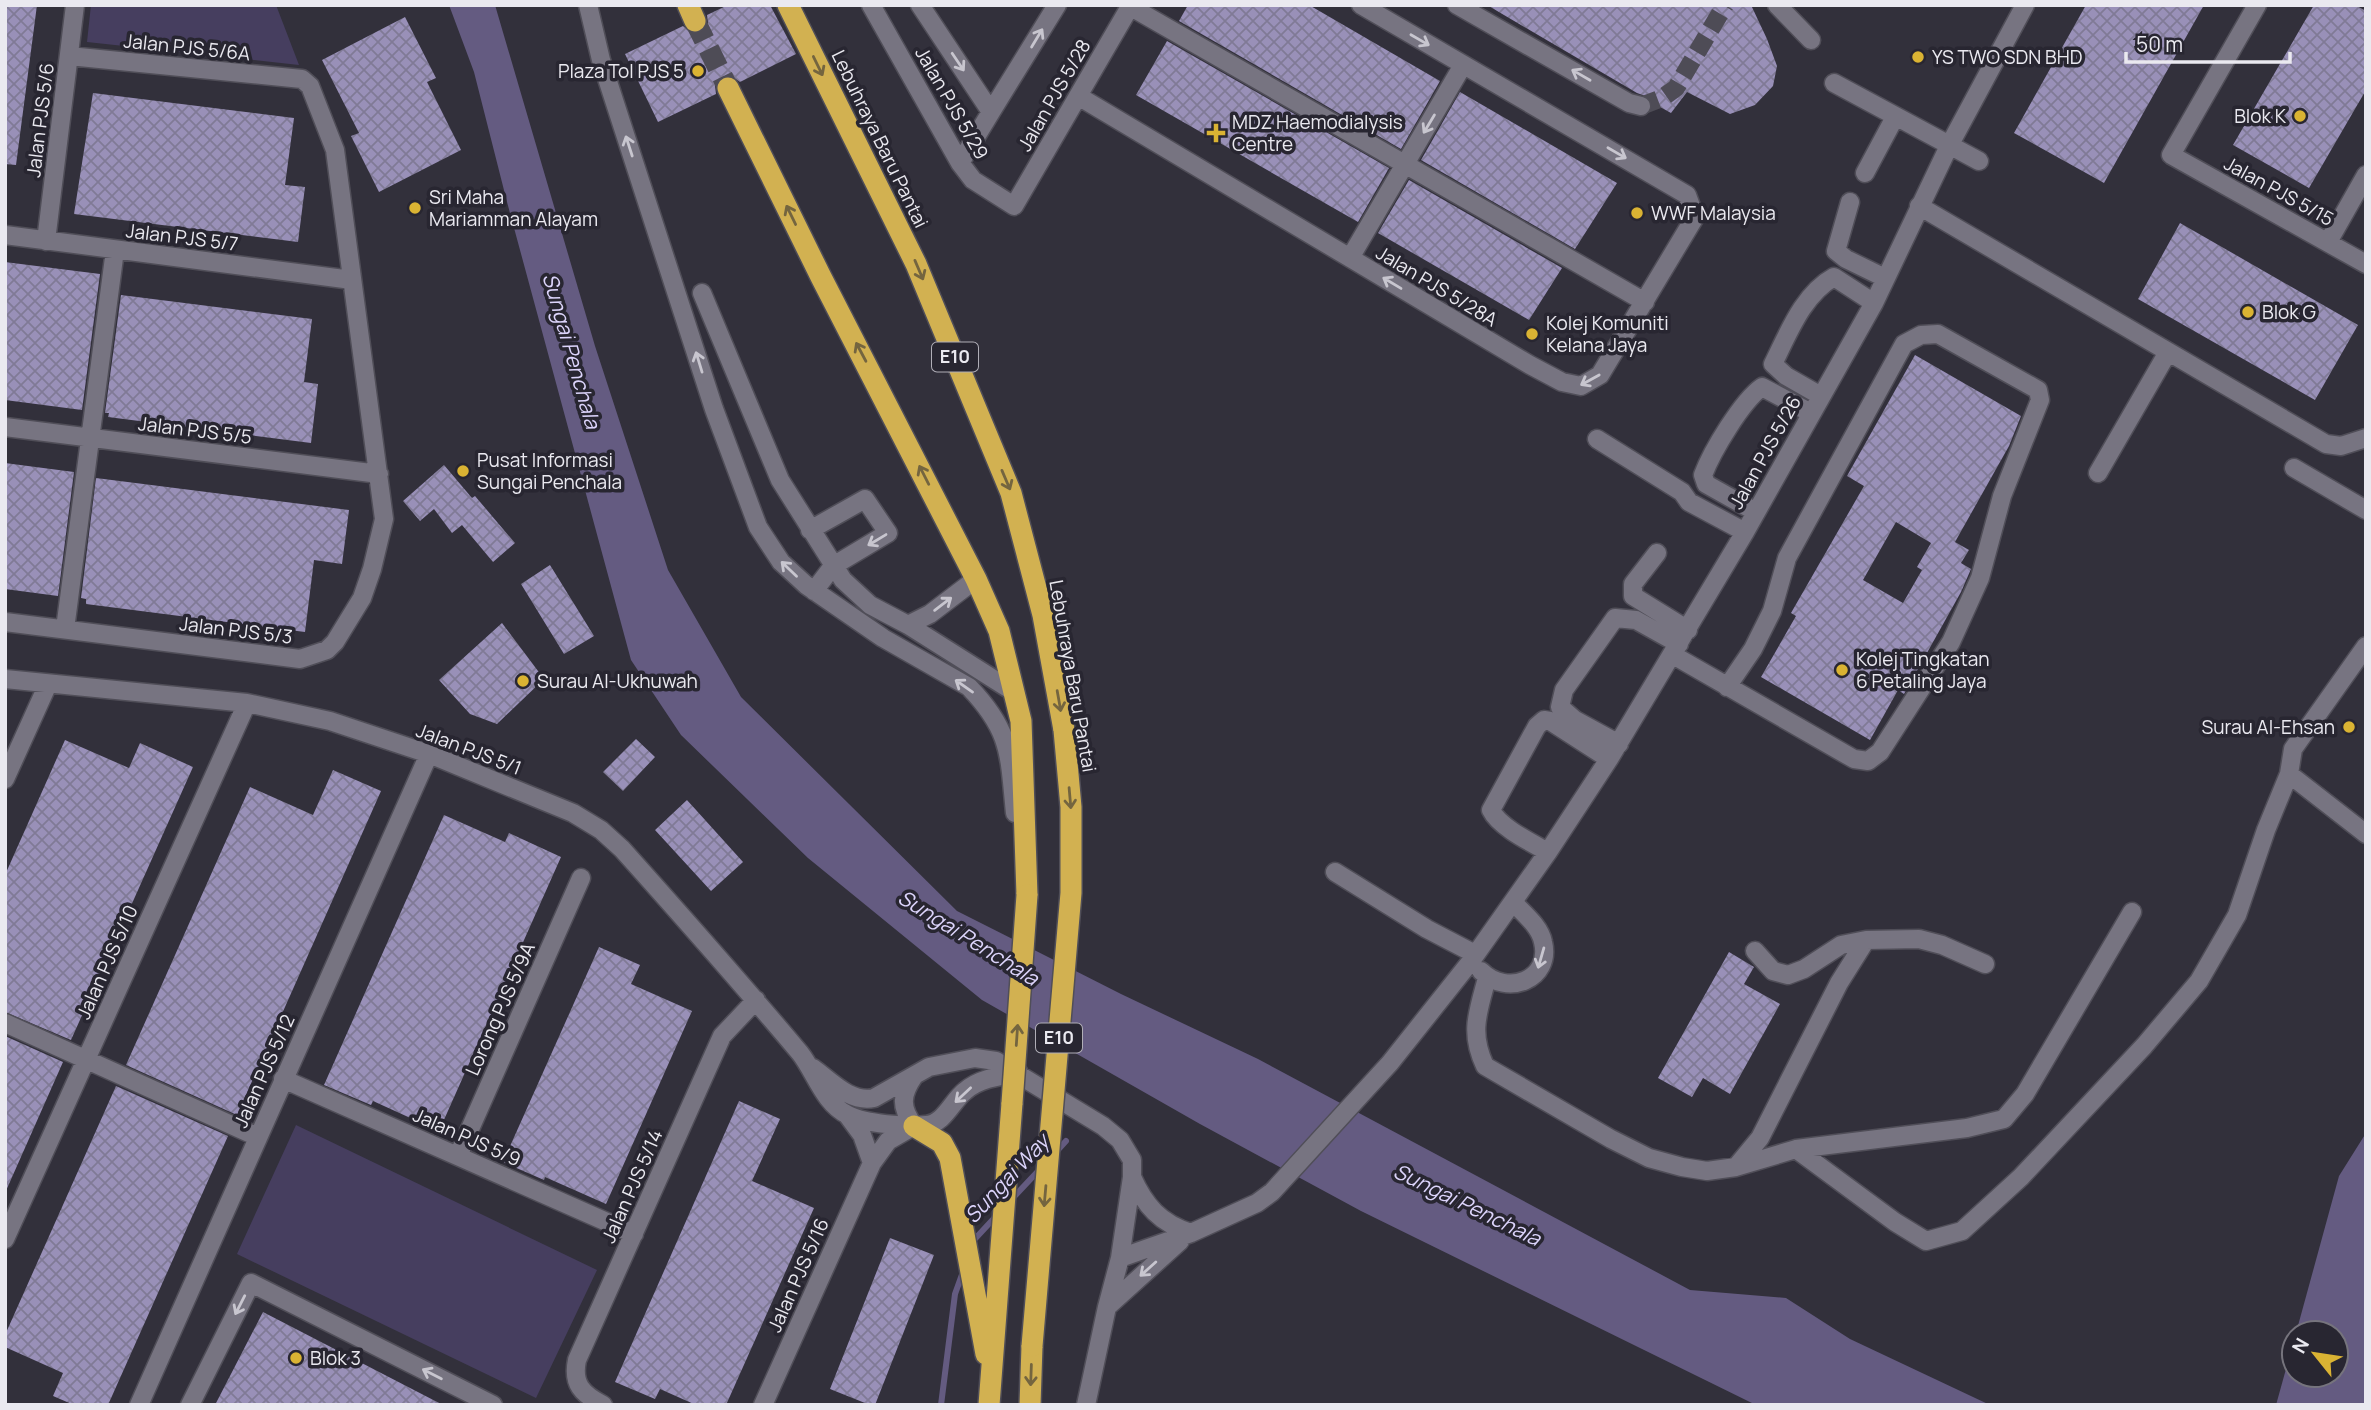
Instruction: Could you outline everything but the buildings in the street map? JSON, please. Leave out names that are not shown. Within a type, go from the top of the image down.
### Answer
[{"type":"highway","name":"Lebuhraya Baru Pantai","points":[[788,5],[916,264],[1011,493],[1043,615],[1063,730],[1071,807],[1071,893],[1032,1346],[1030,1405]]},
{"type":"highway","name":"E10","points":[[728,88],[821,277],[976,579],[999,631],[1021,721],[1027,890],[989,1405]]},
{"type":"highway","points":[[914,1126],[942,1143],[950,1158],[990,1369]]},
{"type":"street","name":"Jalan PJS 5/6","points":[[46,240],[75,5]]},
{"type":"street","points":[[588,5],[601,60],[714,409],[758,527],[781,562],[814,590],[883,638],[969,687],[997,721],[1009,751],[1027,890]]},
{"type":"street","points":[[920,5],[991,112]]},
{"type":"street","points":[[960,163],[1057,5]]},
{"type":"street","name":"Jalan PJS 5/28A","points":[[1079,96],[1530,365],[1562,382],[1581,386],[1601,375],[1695,217],[1688,195],[1361,5]]},
{"type":"street","points":[[1457,5],[1629,103],[1641,106]]},
{"type":"street","points":[[1777,5],[1811,40]]},
{"type":"street","name":"Jalan PJS 5/26","points":[[1513,902],[1614,752],[1745,532],[1874,303],[1949,146],[2025,5]]},
{"type":"street","name":"Jalan PJS 5/15","points":[[2257,5],[2171,155],[2366,264]]},
{"type":"street","points":[[1131,6],[1645,302]]},
{"type":"street","name":"Jalan PJS 5/28","points":[[1014,206],[1131,6]]},
{"type":"street","name":"Jalan PJS 5/29","points":[[879,10],[960,163],[973,180],[1014,206]]},
{"type":"street","name":"Jalan PJS 5/6A","points":[[69,56],[302,79]]},
{"type":"street","points":[[1350,258],[1463,65]]},
{"type":"street","name":"Jalan PJS 5/3","points":[[5,622],[300,659],[327,650],[335,642],[362,598],[384,519],[379,474],[335,150],[310,86],[302,79]]},
{"type":"street","points":[[1834,83],[1979,161]]},
{"type":"street","points":[[1865,173],[1895,117]]},
{"type":"street","points":[[2328,242],[2366,175]]},
{"type":"street","points":[[1850,202],[1836,251],[1846,259],[1885,278]]},
{"type":"street","points":[[1919,206],[2326,444],[2341,446],[2366,438]]},
{"type":"street","name":"Jalan PJS 5/7","points":[[5,235],[352,280]]},
{"type":"street","points":[[65,629],[115,250]]},
{"type":"street","points":[[1821,396],[1786,376],[1773,364],[1791,330],[1814,292],[1834,277],[1874,303]]},
{"type":"street","points":[[702,293],[780,481],[842,580],[870,605],[908,625],[1014,692]]},
{"type":"street","points":[[1657,553],[1633,584],[1633,596],[1680,643],[1727,687],[1854,759],[1868,761],[1880,752],[1951,642],[1980,578],[2002,496],[2040,400],[2038,390],[1938,334],[1921,335],[1904,344],[1787,558],[1772,611],[1753,649],[1727,687]]},
{"type":"street","points":[[2098,473],[2168,352]]},
{"type":"street","points":[[1756,512],[1706,484],[1703,475],[1710,458],[1751,394],[1762,387],[1811,413]]},
{"type":"street","name":"Jalan PJS 5/5","points":[[5,427],[379,474]]},
{"type":"street","points":[[1597,439],[1682,492],[1689,502],[1745,532]]},
{"type":"street","points":[[2294,468],[2366,510]]},
{"type":"street","points":[[810,530],[865,499],[888,533],[833,566],[814,590]]},
{"type":"street","points":[[908,625],[930,614],[976,579]]},
{"type":"street","points":[[1614,752],[1560,707],[1564,690],[1615,618],[1636,620],[1680,643]]},
{"type":"street","points":[[1796,1149],[1895,1222],[1926,1241],[1962,1231],[2021,1177],[2144,1046],[2199,981],[2237,915],[2266,830],[2289,774],[2293,749],[2366,646]]},
{"type":"street","name":"Jalan PJS 5/1","points":[[5,679],[247,703],[330,721],[429,754],[573,813],[601,830],[622,849],[756,1000],[810,1066],[822,1089],[848,1116]]},
{"type":"street","points":[[5,779],[48,684]]},
{"type":"street","name":"Jalan PJS 5/10","points":[[5,1239],[247,703]]},
{"type":"street","points":[[1548,852],[1520,836],[1494,816],[1491,810],[1538,726],[1544,720],[1550,721],[1614,752]]},
{"type":"street","name":"Jalan PJS 5/12","points":[[139,1405],[429,754]]},
{"type":"street","points":[[2289,774],[2366,834]]},
{"type":"street","points":[[1119,1258],[1191,1233],[1256,1203],[1272,1192],[1390,1063],[1473,958],[1513,902],[1539,930],[1544,952],[1542,963],[1536,973],[1516,984],[1505,985],[1487,978],[1473,958],[1335,872]]},
{"type":"street","name":"Lorong PJS 5/9A","points":[[458,1156],[581,878]]},
{"type":"street","points":[[1487,978],[1477,1018],[1476,1047],[1485,1066],[1649,1158],[1707,1171],[1737,1167],[1796,1149],[1967,1128],[2004,1119],[2025,1094],[2132,912]]},
{"type":"street","points":[[1755,951],[1773,971],[1788,975],[1804,969],[1841,945],[1866,940],[1919,939],[1984,964]]},
{"type":"street","points":[[1737,1167],[1760,1138],[1839,983],[1866,940]]},
{"type":"street","name":"Jalan PJS 5/14","points":[[591,1402],[575,1379],[577,1360],[722,1036],[756,1000]]},
{"type":"street","points":[[5,1023],[258,1137]]},
{"type":"street","name":"Jalan PJS 5/1","points":[[810,1066],[845,1092],[865,1100],[874,1098],[929,1067],[975,1058],[996,1061],[1020,1073],[1103,1126],[1120,1140],[1132,1160],[1132,1177]]},
{"type":"street","points":[[914,1126],[903,1108],[902,1098],[916,1073]]},
{"type":"street","points":[[848,1116],[914,1126],[931,1125],[937,1122],[965,1091],[986,1079],[1020,1073]]},
{"type":"street","name":"Jalan PJS 5/9","points":[[284,1079],[634,1234]]},
{"type":"street","points":[[848,1116],[862,1135],[872,1163]]},
{"type":"street","name":"Jalan PJS 5/16","points":[[762,1405],[872,1163],[888,1141],[914,1126]]},
{"type":"street","points":[[1132,1177],[1143,1201],[1174,1228],[1191,1233]]},
{"type":"street","points":[[1086,1405],[1119,1258],[1132,1177]]},
{"type":"street","points":[[1107,1307],[1191,1233]]},
{"type":"street","points":[[190,1405],[251,1283],[493,1405]]},
{"type":"shaded area","points":[[91,5],[276,5],[299,65],[87,42]]},
{"type":"shaded area","points":[[296,1125],[597,1270],[536,1398],[237,1254]]},
{"type":"water","name":"Sungai Penchala","points":[[449,5],[495,5],[595,346],[668,570],[741,697],[957,911],[1121,994],[1258,1059],[1690,1290],[1786,1298],[1850,1339],[1990,1405],[1756,1405],[1361,1211],[1200,1124],[982,1000],[808,858],[681,735],[631,660],[474,72]]},
{"type":"water","points":[[2366,1133],[2366,1405],[2276,1405],[2280,1389],[2350,1389],[2350,1319],[2300,1319],[2339,1176]]},
{"type":"waterway","name":"Sungai Way","points":[[1056,1152],[1066,1141]]},
{"type":"waterway","name":"Sungai Way","points":[[1010,1201],[1041,1168]]},
{"type":"waterway","name":"Sungai Way","points":[[972,1246],[973,1241],[998,1214]]},
{"type":"waterway","name":"Sungai Way","points":[[941,1405],[955,1294],[964,1269]]},
{"type":"tunnel","points":[[1641,106],[1662,98],[1676,88],[1725,5]]},
{"type":"tunnel","points":[[695,21],[728,88]]},
{"type":"place","name":"YS TWO SDN BHD","points":[[1918,57]]},
{"type":"place","name":"Plaza Tol PJS 5","points":[[698,71]]},
{"type":"place","name":"Blok K","points":[[2300,116]]},
{"type":"place","name":"MDZ Haemodialysis Centre","points":[[1216,133]]},
{"type":"place","name":"Sri Maha Mariamman Alayam","points":[[415,208]]},
{"type":"place","name":"WWF Malaysia","points":[[1637,213]]},
{"type":"place","name":"Blok G","points":[[2248,312]]},
{"type":"place","name":"Kolej Komuniti Kelana Jaya","points":[[1532,334]]},
{"type":"place","name":"Pusat Informasi Sungai Penchala","points":[[463,471]]},
{"type":"place","name":"Kolej Tingkatan 6 Petaling Jaya","points":[[1842,670]]},
{"type":"place","name":"Surau Al-Ukhuwah","points":[[523,681]]},
{"type":"place","name":"Surau Al-Ehsan","points":[[2349,727]]},
{"type":"place","name":"Blok 3","points":[[296,1358]]}]
